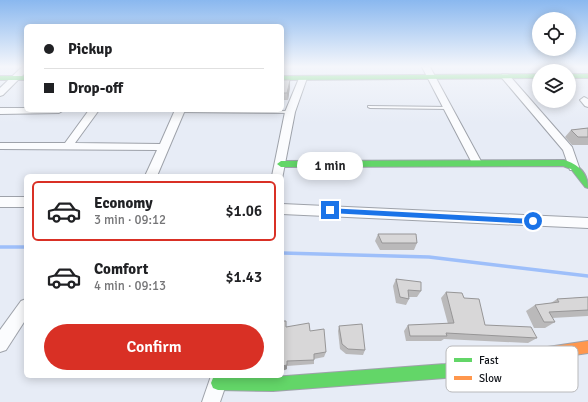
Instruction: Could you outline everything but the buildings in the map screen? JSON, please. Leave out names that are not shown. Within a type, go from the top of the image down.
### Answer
[{"type":"street","points":[[0,93],[7,86]]},
{"type":"street","points":[[278,174],[290,112],[301,86]]},
{"type":"street","points":[[438,86],[477,163]]},
{"type":"street","points":[[513,86],[568,149],[574,167],[588,185]]},
{"type":"street","points":[[0,111],[24,111]]},
{"type":"street","points":[[68,146],[93,112]]},
{"type":"street","points":[[152,174],[179,112]]},
{"type":"street","points":[[0,146],[164,147]]},
{"type":"street","points":[[281,164],[564,163],[574,167]]},
{"type":"street","points":[[0,202],[24,202]]},
{"type":"street","points":[[284,209],[345,211],[505,221],[588,223]]},
{"type":"street","points":[[0,344],[24,309]]},
{"type":"street","points":[[578,348],[588,347]]},
{"type":"street","points":[[211,402],[219,379],[273,384],[446,371]]},
{"type":"lane","points":[[370,107],[449,108]]},
{"type":"lane","points":[[284,112],[290,112]]},
{"type":"waterway","points":[[0,247],[24,247]]},
{"type":"waterway","points":[[284,253],[429,257],[588,276]]},
{"type":"traffic: fast","points":[[281,164],[564,163],[574,167],[588,185]]},
{"type":"traffic: fast","points":[[218,383],[273,384],[446,371]]},
{"type":"traffic: slow","points":[[578,348],[588,347]]},
{"type":"route","points":[[330,210],[505,221],[533,221]]}]
